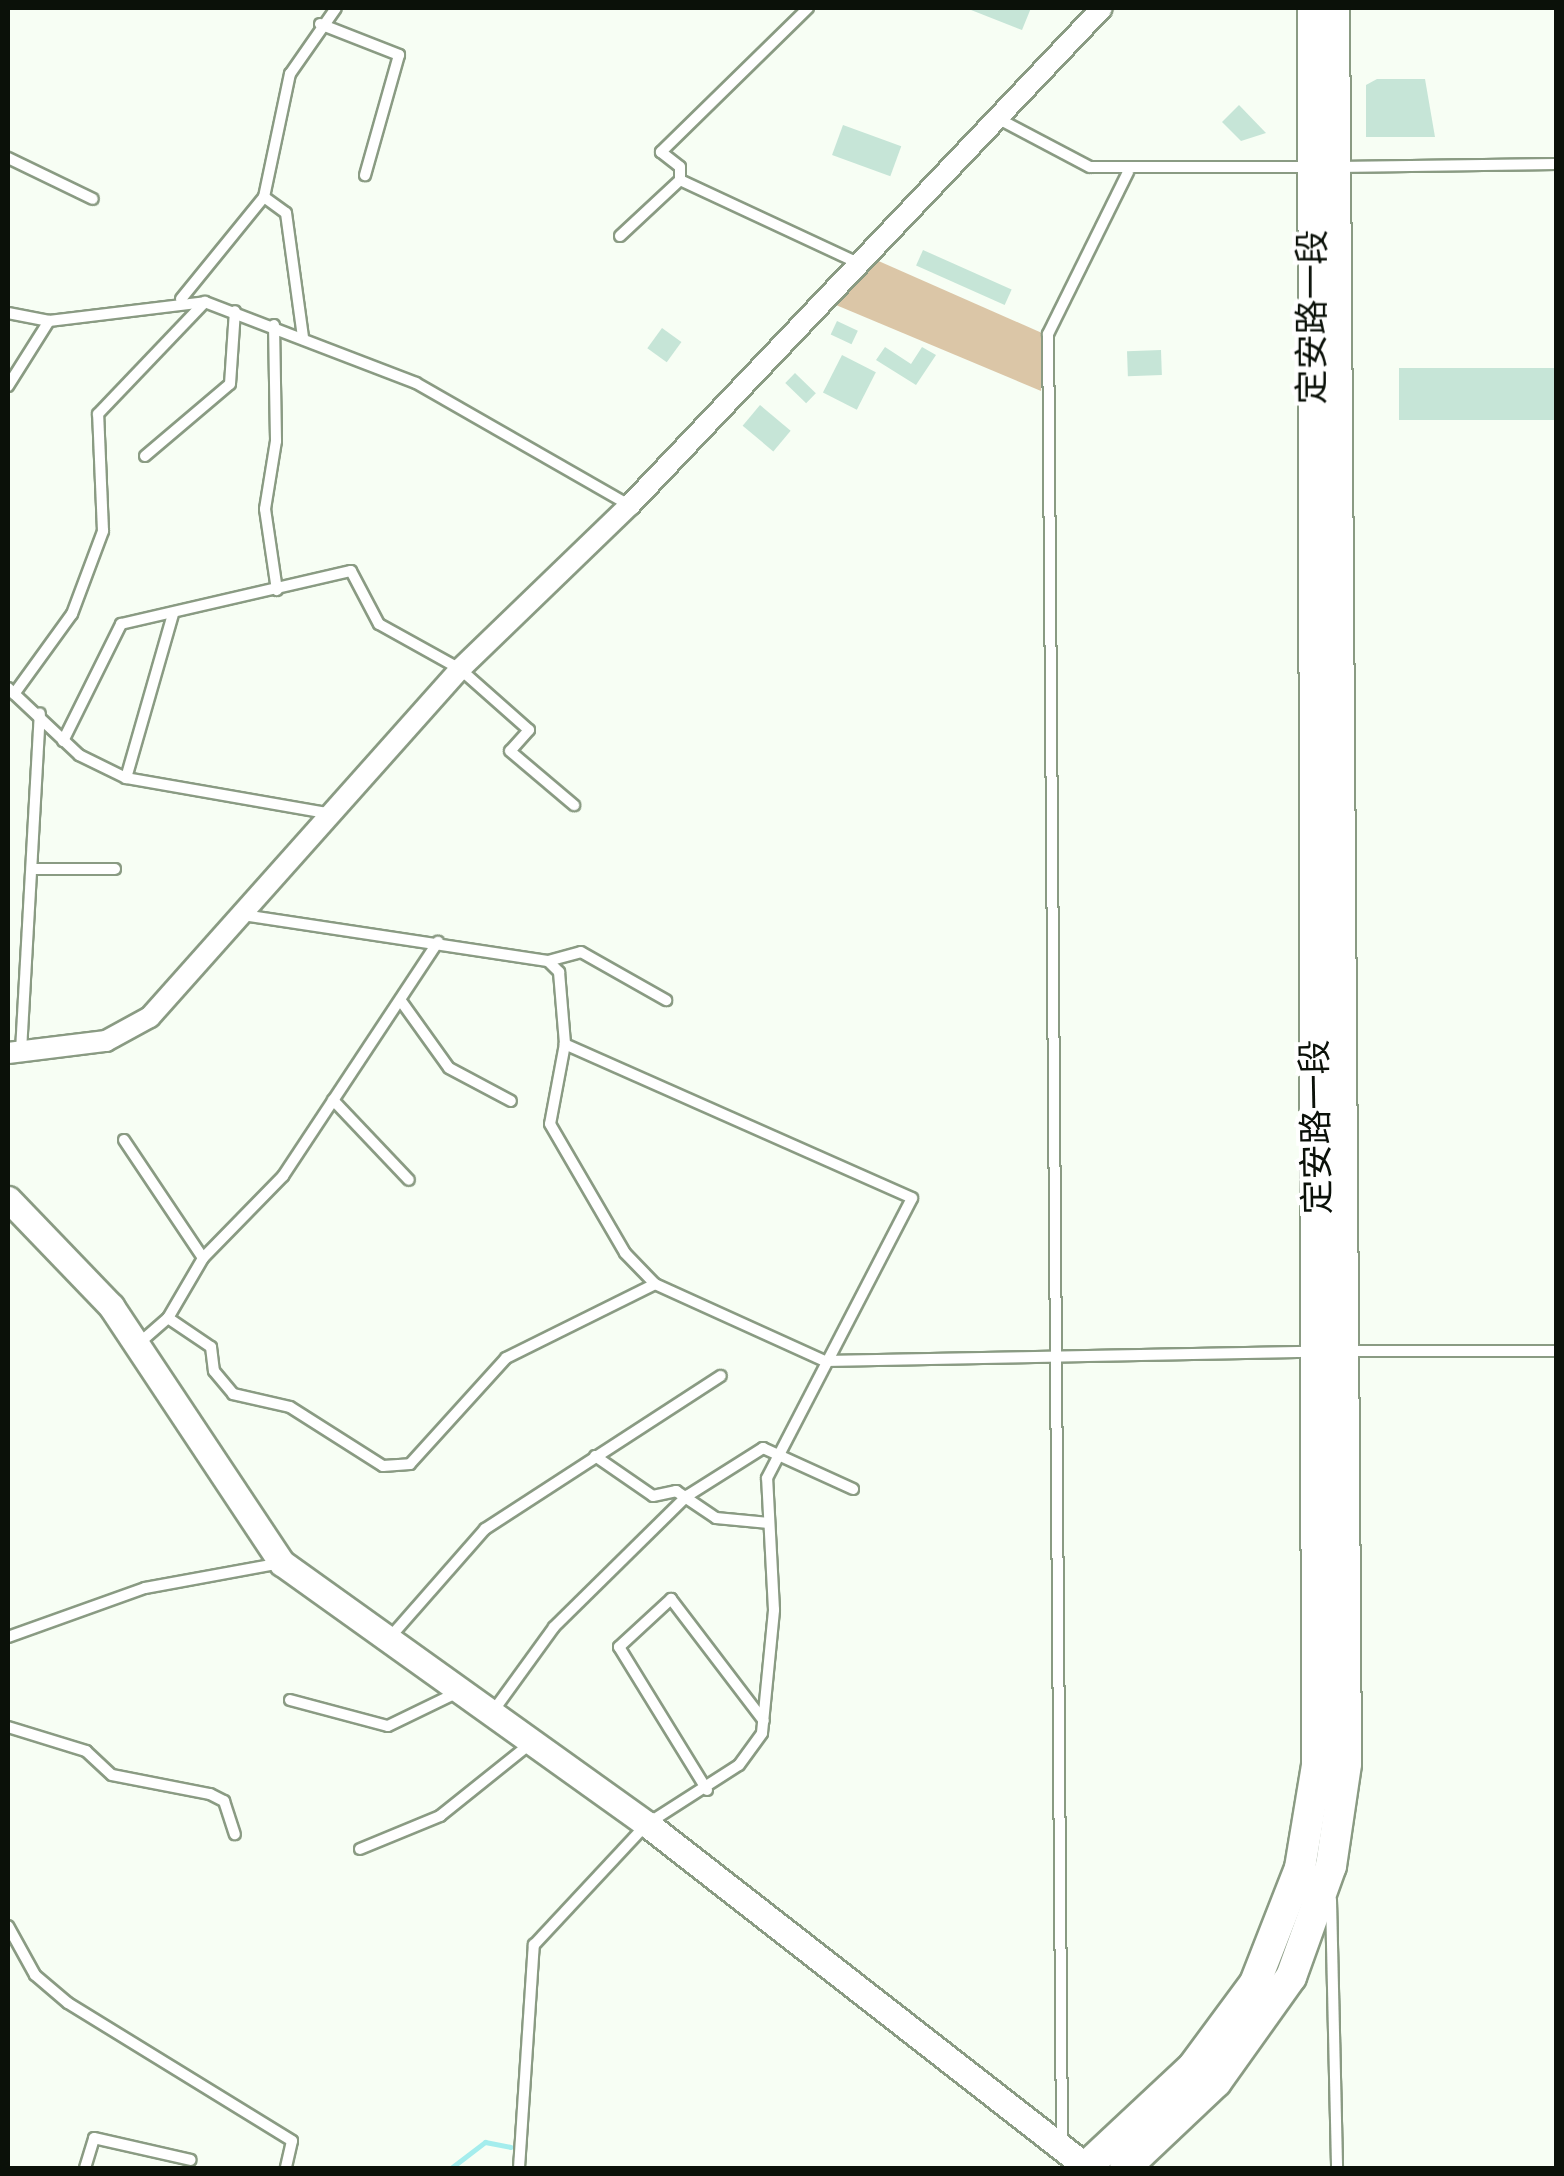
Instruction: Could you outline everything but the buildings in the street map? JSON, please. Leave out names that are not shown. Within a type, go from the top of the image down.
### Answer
[{"type":"main road","points":[[1300,8],[1312,52]]},
{"type":"main road","name":"定安路一段","points":[[1313,8],[1312,52],[1324,167]]},
{"type":"main road","name":"定安路一段","points":[[1125,2168],[1239,2056],[1301,1958],[1331,1866],[1346,1764],[1332,1352],[1324,167],[1334,8]]},
{"type":"main road","name":"定安路一段","points":[[1087,2168],[1215,2040],[1264,1966],[1300,1868],[1319,1728],[1332,1352]]},
{"type":"street","points":[[14,1052],[136,1029],[326,813],[460,669],[630,505],[993,116],[1102,8]]},
{"type":"street","points":[[8,1199],[112,1306],[282,1562],[392,1635],[461,1690],[647,1824],[1087,2168]]},
{"type":"lane","points":[[181,298],[264,196],[290,74],[320,24],[336,8]]},
{"type":"lane","points":[[620,236],[680,180],[680,166],[661,152],[808,8]]},
{"type":"lane","points":[[320,24],[399,54],[365,175]]},
{"type":"lane","points":[[993,116],[1090,167],[1128,172],[1556,164]]},
{"type":"lane","points":[[8,158],[93,199]]},
{"type":"lane","points":[[1062,2147],[1060,1360],[1048,334],[1128,172]]},
{"type":"lane","points":[[680,180],[858,263]]},
{"type":"lane","points":[[264,196],[286,214],[304,337]]},
{"type":"lane","points":[[8,313],[49,322],[181,298],[235,311],[416,383],[630,505]]},
{"type":"lane","points":[[205,302],[98,414],[103,531],[72,614],[11,691],[40,714],[64,741],[126,778],[326,813]]},
{"type":"lane","points":[[145,456],[230,384],[235,311]]},
{"type":"lane","points":[[8,386],[49,322]]},
{"type":"lane","points":[[274,325],[276,442],[265,509],[278,590]]},
{"type":"lane","points":[[64,741],[121,624],[352,571],[379,624],[460,669],[529,730],[510,751],[574,805]]},
{"type":"lane","points":[[126,778],[174,614]]},
{"type":"lane","points":[[14,1052],[14,995],[34,869],[40,714]]},
{"type":"lane","points":[[34,869],[115,868]]},
{"type":"lane","points":[[238,914],[548,961],[581,952],[666,1000]]},
{"type":"lane","points":[[136,1346],[168,1318],[203,1258],[248,1221],[438,942]]},
{"type":"lane","points":[[548,961],[560,972],[565,1044],[550,1124],[585,1194],[655,1284],[825,1361],[1556,1351]]},
{"type":"lane","points":[[400,1001],[449,1068],[510,1102]]},
{"type":"lane","points":[[519,2168],[534,1946],[647,1824],[707,1790],[739,1765],[765,1722],[774,1610],[767,1478],[912,1198],[565,1044]]},
{"type":"lane","points":[[333,1100],[408,1180]]},
{"type":"lane","points":[[124,1140],[203,1258]]},
{"type":"lane","points":[[168,1318],[212,1347],[214,1371],[233,1394],[290,1407],[383,1466],[396,1465],[448,1430],[506,1358],[655,1284]]},
{"type":"lane","points":[[392,1635],[485,1529],[721,1376]]},
{"type":"lane","points":[[492,1712],[554,1627],[687,1496],[763,1448],[853,1489]]},
{"type":"lane","points":[[595,1456],[653,1496],[687,1496],[716,1518],[768,1523]]},
{"type":"lane","points":[[8,1637],[146,1588],[282,1562]]},
{"type":"lane","points":[[707,1790],[619,1647],[671,1599],[765,1722]]},
{"type":"lane","points":[[290,1700],[388,1726],[461,1690]]},
{"type":"lane","points":[[8,1727],[86,1751],[112,1775],[210,1794],[230,1811],[235,1834]]},
{"type":"lane","points":[[360,1850],[440,1816],[532,1742]]},
{"type":"lane","points":[[1331,1866],[1337,2168]]},
{"type":"lane","points":[[8,1926],[35,1975],[68,2002],[292,2141],[286,2168]]},
{"type":"lane","points":[[85,2168],[94,2138],[191,2160]]},
{"type":"shaded area","points":[[874,259],[1042,333],[1041,391],[836,305]]},
{"type":"waterway","points":[[451,2168],[485,2142],[511,2147]]}]
